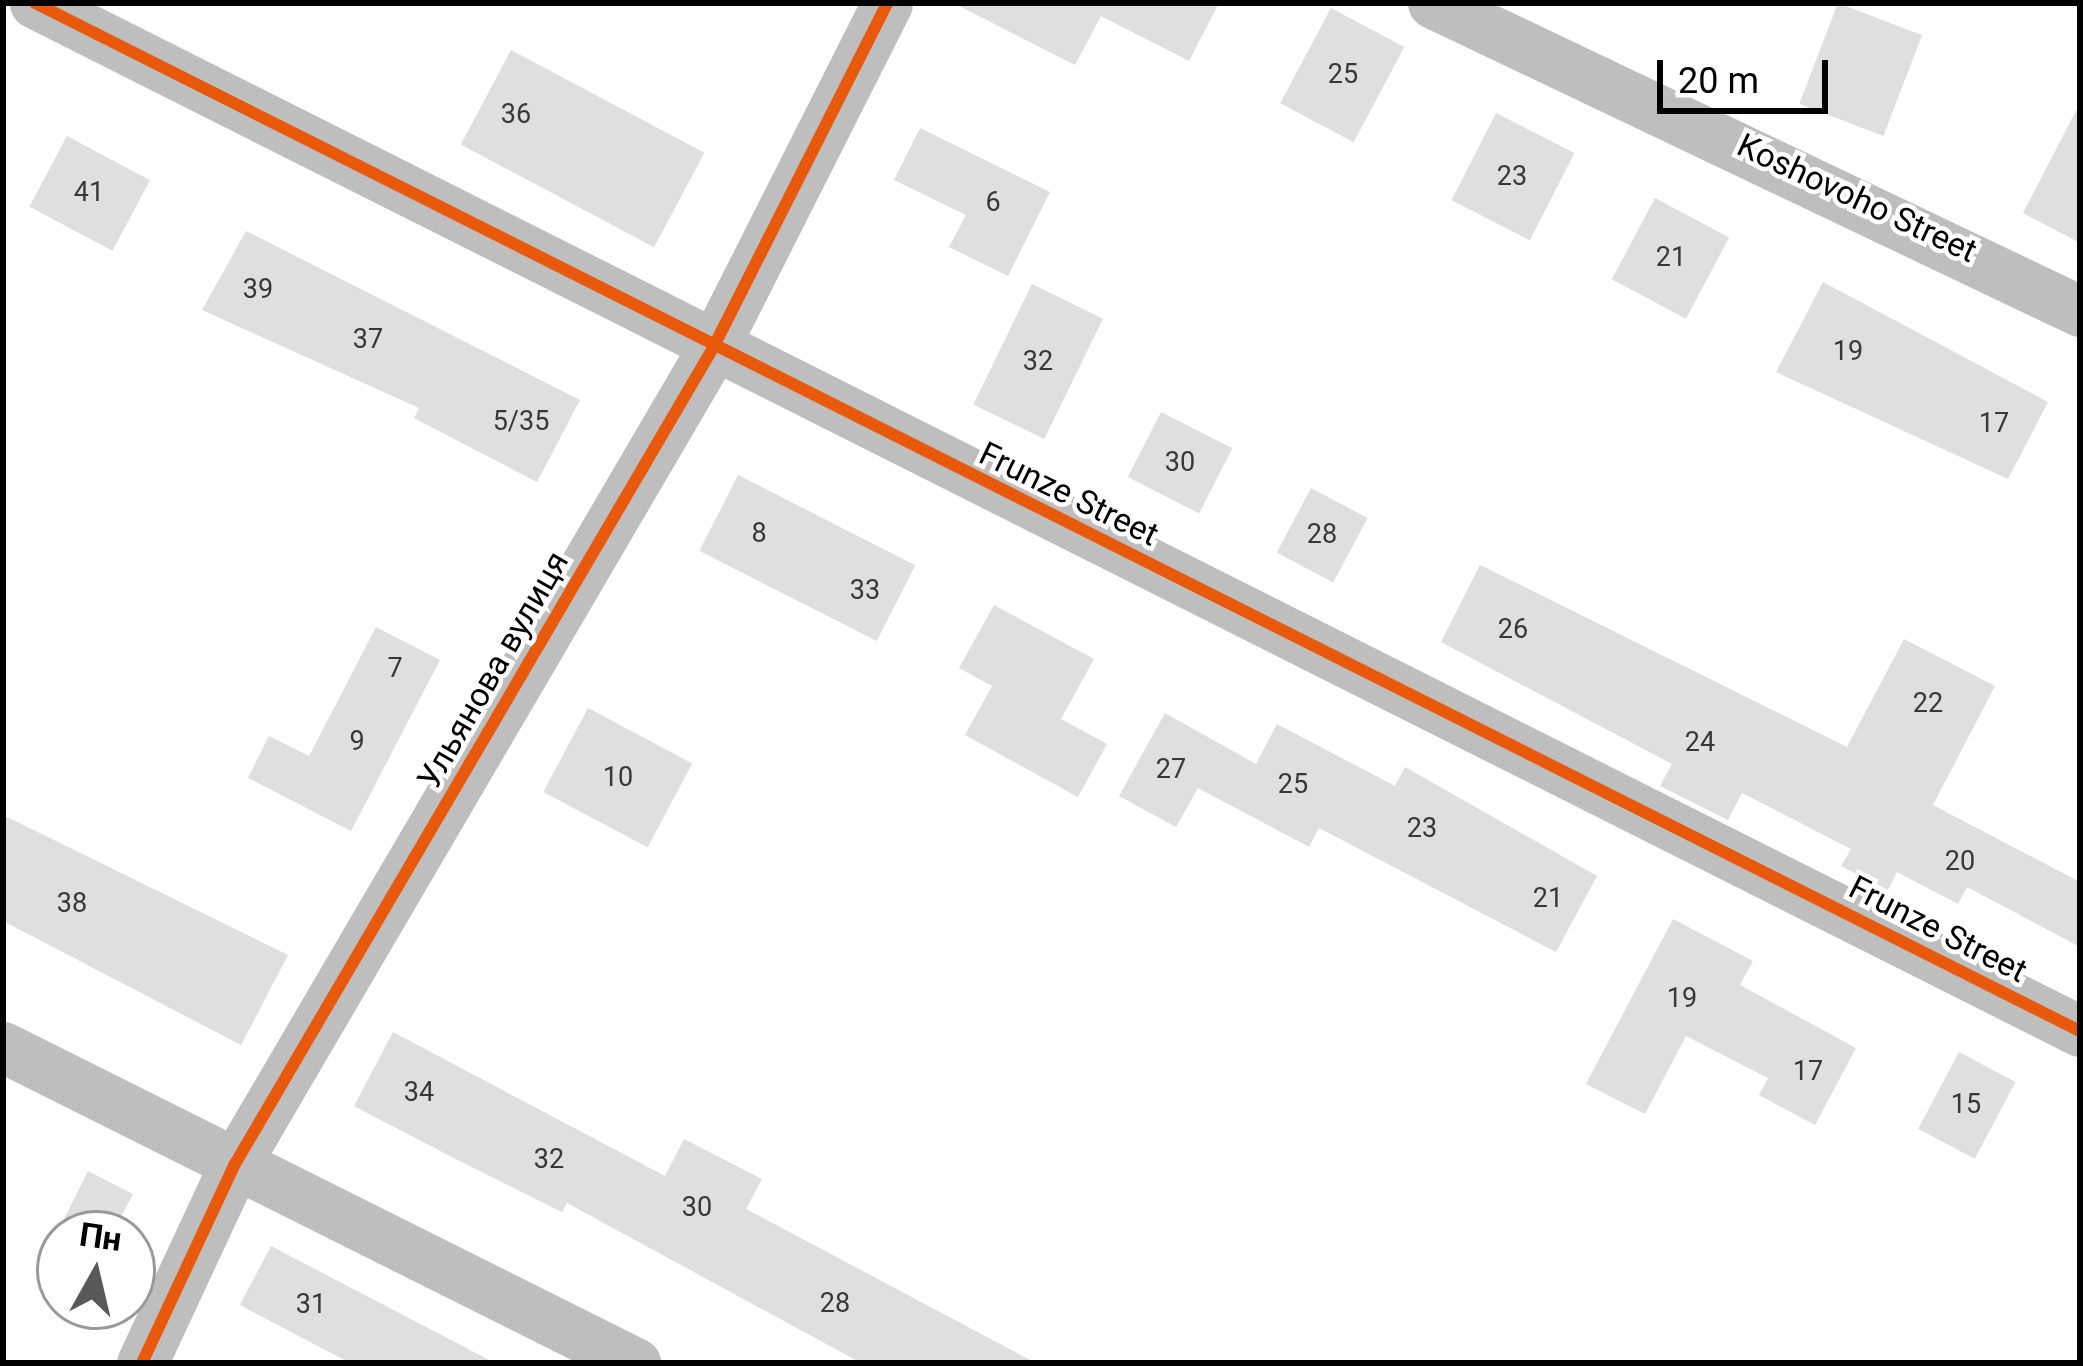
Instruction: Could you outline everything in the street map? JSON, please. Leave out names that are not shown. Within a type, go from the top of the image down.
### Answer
[{"type":"street","name":"Frunze Street","points":[[35,3],[712,348],[2080,1031]]},
{"type":"street","name":"Ульянова вулиця","points":[[142,1363],[235,1164],[712,348],[887,3]]},
{"type":"street","name":"Koshovoho Street","points":[[1433,3],[2080,310]]},
{"type":"street","points":[[3,1047],[635,1363]]},
{"type":"building","points":[[953,3],[1219,3],[1189,61],[1101,16],[1075,65]]},
{"type":"building","points":[[1838,3],[1922,35],[1883,136],[1799,104]]},
{"type":"building","points":[[1331,8],[1404,47],[1354,142],[1280,103]]},
{"type":"building","points":[[511,50],[704,153],[654,247],[461,144]]},
{"type":"building","points":[[2080,103],[2080,243],[2023,213]]},
{"type":"building","points":[[1496,113],[1574,153],[1530,240],[1452,200]]},
{"type":"building","points":[[920,128],[1050,192],[1008,276],[949,247],[966,215],[894,180]]},
{"type":"building","points":[[67,136],[150,180],[112,251],[29,207]]},
{"type":"building","points":[[1655,198],[1729,237],[1686,319],[1612,279]]},
{"type":"building","points":[[246,231],[580,400],[537,482],[414,418],[419,408],[202,310]]},
{"type":"building","points":[[1823,282],[2048,402],[2008,479],[1776,372]]},
{"type":"building","points":[[1032,284],[1103,319],[1044,439],[973,404]]},
{"type":"building","points":[[1161,412],[1232,448],[1199,513],[1128,477]]},
{"type":"building","points":[[738,475],[915,565],[877,641],[699,551]]},
{"type":"building","points":[[1311,488],[1368,518],[1333,583],[1277,552]]},
{"type":"building","points":[[1480,565],[1847,747],[1904,639],[1995,686],[1933,805],[2080,882],[2080,947],[1967,887],[1958,904],[1897,872],[1888,890],[1841,866],[1851,849],[1742,793],[1728,820],[1660,786],[1672,764],[1441,642]]},
{"type":"building","points":[[994,605],[1094,659],[1061,719],[1107,744],[1078,797],[965,735],[992,686],[959,668]]},
{"type":"building","points":[[376,627],[440,660],[351,831],[248,778],[269,736],[309,756]]},
{"type":"building","points":[[588,708],[692,763],[648,847],[543,792]]},
{"type":"building","points":[[1165,713],[1256,764],[1277,724],[1395,786],[1405,767],[1597,876],[1556,952],[1319,828],[1309,847],[1198,788],[1176,827],[1119,796]]},
{"type":"building","points":[[3,815],[288,955],[241,1045],[3,921]]},
{"type":"building","points":[[1673,919],[1753,961],[1740,985],[1856,1048],[1815,1125],[1759,1095],[1768,1078],[1686,1036],[1645,1114],[1586,1084]]},
{"type":"building","points":[[393,1032],[665,1176],[684,1139],[762,1179],[746,1209],[1036,1363],[861,1363],[567,1203],[562,1212],[446,1154],[354,1106]]},
{"type":"building","points":[[1959,1052],[2016,1082],[1975,1159],[1918,1129]]},
{"type":"building","points":[[88,1171],[133,1194],[125,1210],[68,1210]]},
{"type":"building","points":[[271,1246],[495,1363],[350,1363],[240,1305]]},
{"type":"cycle path","points":[[35,3],[2080,1031]]},
{"type":"cycle path","points":[[142,1363],[235,1164],[713,348],[887,3]]}]
